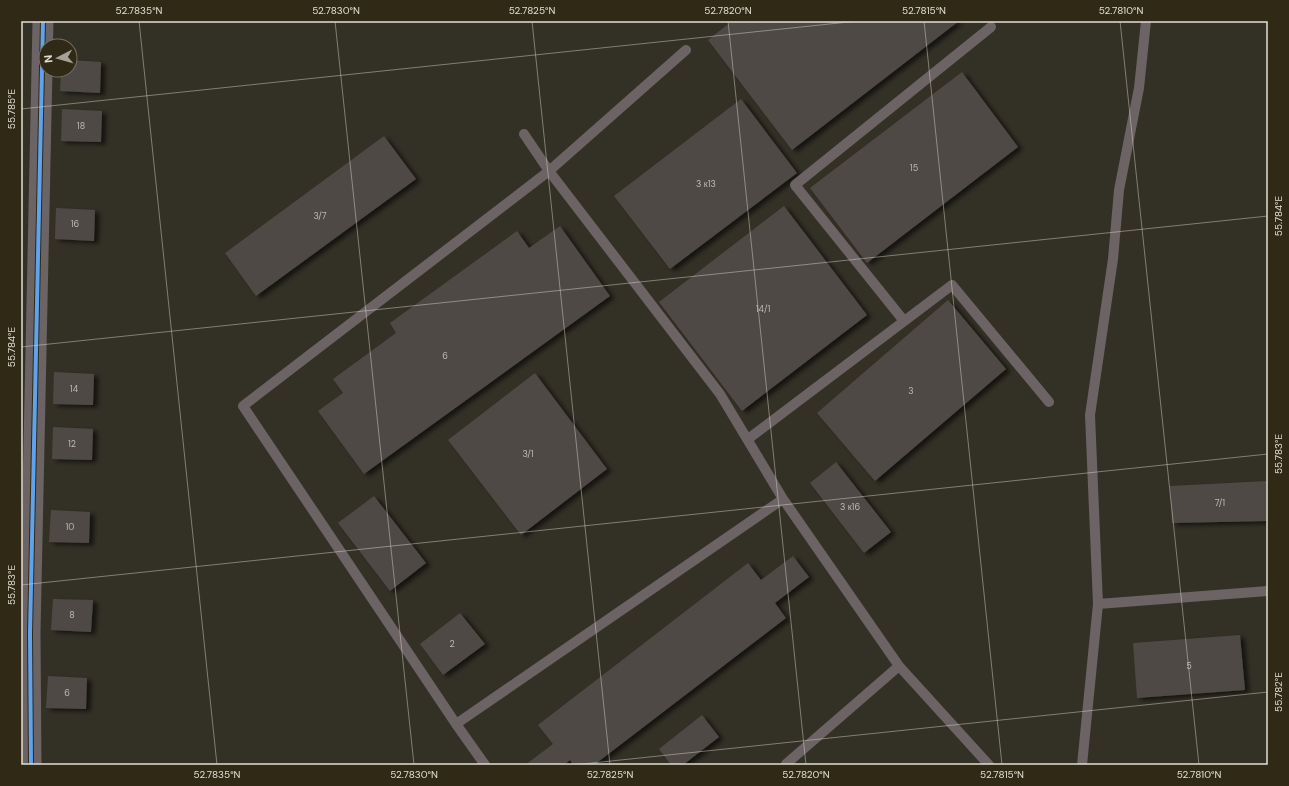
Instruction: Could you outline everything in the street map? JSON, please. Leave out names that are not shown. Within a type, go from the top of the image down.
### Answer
[{"type":"street","points":[[31,765],[30,633],[43,21]]},
{"type":"lane","points":[[1082,765],[1098,604],[1090,415],[1113,259],[1119,190],[1139,88],[1146,21]]},
{"type":"lane","points":[[904,321],[795,185],[991,27]]},
{"type":"lane","points":[[485,765],[243,406],[549,171],[686,50]]},
{"type":"lane","points":[[524,134],[549,171],[720,394],[783,499],[899,666],[989,765]]},
{"type":"lane","points":[[748,439],[952,285],[1050,402]]},
{"type":"lane","points":[[456,724],[783,499]]},
{"type":"lane","points":[[1098,604],[1268,591]]},
{"type":"lane","points":[[786,764],[899,666]]},
{"type":"building","points":[[732,21],[959,21],[792,150],[708,40]]},
{"type":"building","points":[[78,61],[101,62],[100,93],[60,91],[61,78],[78,78]]},
{"type":"building","points":[[962,72],[1018,147],[867,263],[810,188]]},
{"type":"building","points":[[741,99],[797,173],[670,269],[614,196]]},
{"type":"building","points":[[62,109],[102,111],[101,142],[61,141]]},
{"type":"building","points":[[384,136],[416,179],[256,296],[225,253]]},
{"type":"building","points":[[784,206],[867,315],[742,411],[659,302]]},
{"type":"building","points":[[56,208],[95,210],[94,241],[55,239]]},
{"type":"building","points":[[560,226],[610,296],[364,474],[318,411],[343,393],[333,379],[396,333],[390,323],[517,231],[529,248]]},
{"type":"building","points":[[948,300],[1006,369],[875,481],[817,413]]},
{"type":"building","points":[[54,372],[94,374],[93,405],[53,404]]},
{"type":"building","points":[[535,373],[607,469],[521,535],[448,440]]},
{"type":"building","points":[[53,427],[93,429],[92,460],[52,459]]},
{"type":"building","points":[[836,462],[891,532],[864,553],[810,483]]},
{"type":"building","points":[[1268,481],[1268,521],[1172,523],[1170,486]]},
{"type":"building","points":[[374,496],[426,563],[390,591],[338,523]]},
{"type":"building","points":[[51,510],[90,512],[89,543],[49,542]]},
{"type":"building","points":[[793,556],[809,577],[775,603],[786,618],[594,765],[573,765],[570,760],[564,765],[525,765],[553,744],[538,725],[748,563],[761,580]]},
{"type":"building","points":[[53,599],[93,600],[91,632],[51,630]]},
{"type":"building","points":[[460,613],[485,644],[443,675],[420,644]]},
{"type":"building","points":[[1240,635],[1245,690],[1137,698],[1133,643]]},
{"type":"building","points":[[48,676],[87,678],[86,709],[46,708]]},
{"type":"building","points":[[702,715],[719,737],[683,765],[671,765],[659,749]]},
{"type":"cycle path","points":[[31,765],[30,633],[43,21]]}]
